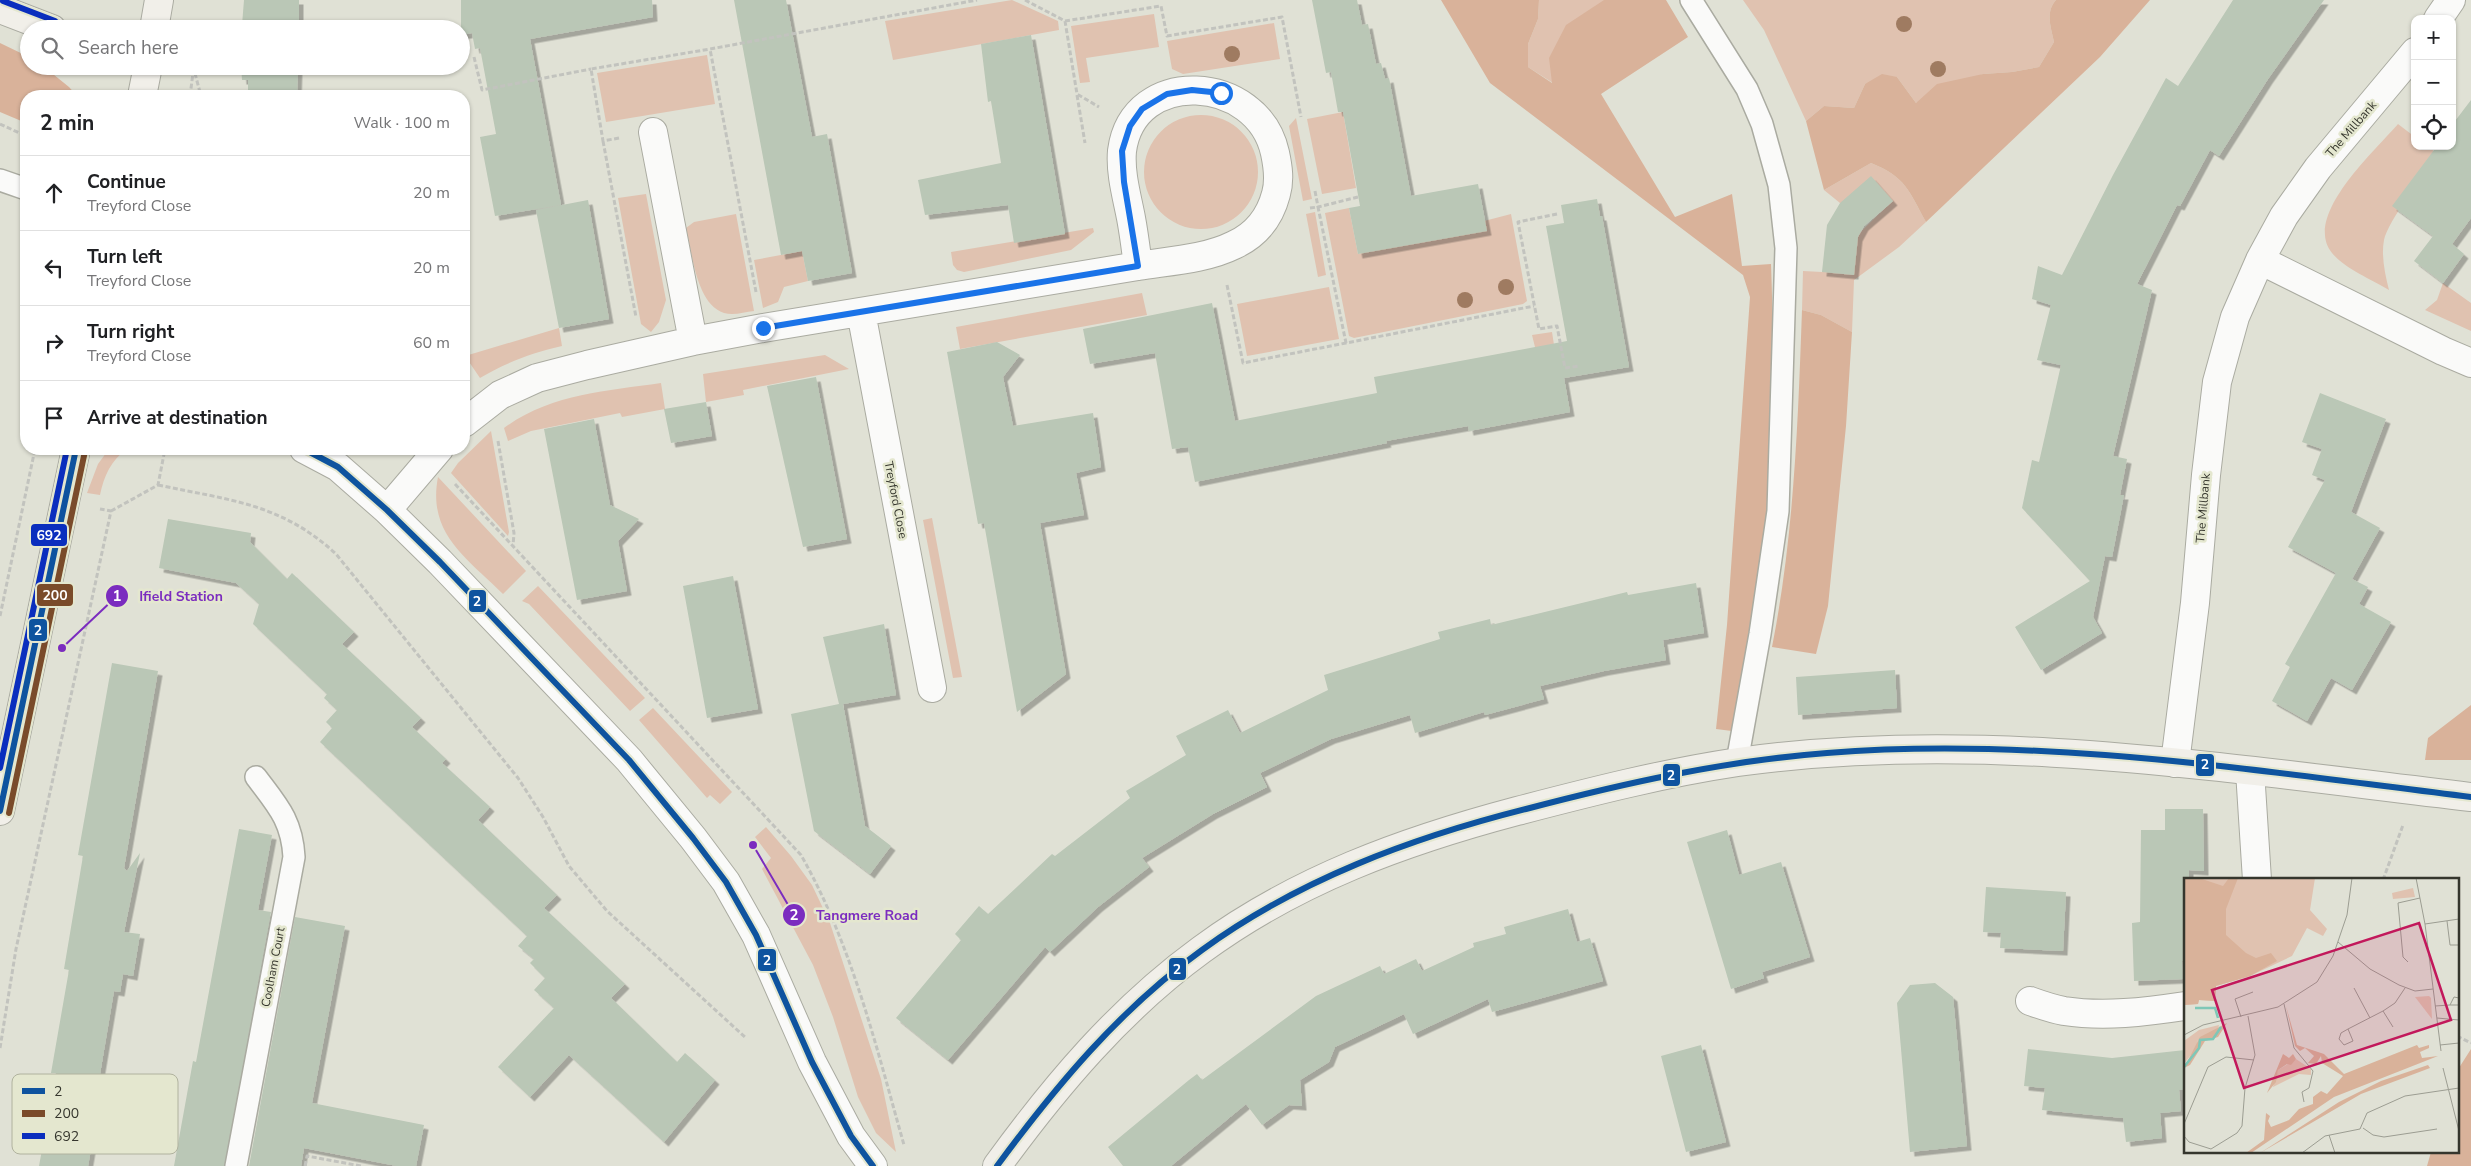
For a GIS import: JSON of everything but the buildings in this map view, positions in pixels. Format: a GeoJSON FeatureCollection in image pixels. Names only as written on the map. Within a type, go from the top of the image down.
{"type":"FeatureCollection","features":[{"type":"Feature","properties":{"kind":"street"},"geometry":{"type":"LineString","coordinates":[[156,20],[159,0]]}},
{"type":"Feature","properties":{"kind":"street"},"geometry":{"type":"LineString","coordinates":[[2441,15],[2451,0]]}},
{"type":"Feature","properties":{"kind":"street"},"geometry":{"type":"LineString","coordinates":[[0,8],[30,20]]}},
{"type":"Feature","properties":{"kind":"street","name":"The Millbank"},"geometry":{"type":"LineString","coordinates":[[2175,763],[2195,603],[2206,474],[2217,382],[2235,317],[2260,260],[2284,216],[2318,168],[2411,57]]}},
{"type":"Feature","properties":{"kind":"street"},"geometry":{"type":"LineString","coordinates":[[470,418],[500,395],[537,378],[693,341],[1138,266],[1219,250],[1234,245],[1249,236],[1262,224],[1272,206],[1278,188],[1278,168],[1274,145],[1263,122],[1244,106],[1221,93],[1192,90],[1167,94],[1142,109],[1130,126],[1122,151],[1124,182],[1138,266]]}},
{"type":"Feature","properties":{"kind":"street"},"geometry":{"type":"LineString","coordinates":[[653,132],[693,341]]}},
{"type":"Feature","properties":{"kind":"street"},"geometry":{"type":"LineString","coordinates":[[2260,260],[2471,363]]}},
{"type":"Feature","properties":{"kind":"street","name":"Treyford Close"},"geometry":{"type":"LineString","coordinates":[[861,312],[932,688]]}},
{"type":"Feature","properties":{"kind":"street"},"geometry":{"type":"LineString","coordinates":[[0,811],[75,455]]}},
{"type":"Feature","properties":{"kind":"street"},"geometry":{"type":"LineString","coordinates":[[315,455],[338,468],[387,510],[440,562],[629,760],[704,853],[726,882],[756,935],[812,1062],[851,1136],[873,1166]]}},
{"type":"Feature","properties":{"kind":"street"},"geometry":{"type":"LineString","coordinates":[[387,510],[433,455]]}},
{"type":"Feature","properties":{"kind":"street"},"geometry":{"type":"LineString","coordinates":[[996,1166],[1043,1103],[1094,1044],[1147,994],[1201,950],[1265,907],[1299,888],[1350,865],[1452,828],[1576,796],[1737,762],[1821,754],[1987,750],[2175,763],[2471,797]]}},
{"type":"Feature","properties":{"kind":"street"},"geometry":{"type":"LineString","coordinates":[[2250,771],[2257,878]]}},
{"type":"Feature","properties":{"kind":"street"},"geometry":{"type":"LineString","coordinates":[[2030,1001],[2063,1011],[2092,1013],[2127,1014],[2184,1006]]}},
{"type":"Feature","properties":{"kind":"lane"},"geometry":{"type":"LineString","coordinates":[[1691,0],[1747,89],[1762,124],[1779,185],[1786,248],[1778,511],[1760,634],[1737,762]]}},
{"type":"Feature","properties":{"kind":"lane"},"geometry":{"type":"LineString","coordinates":[[0,180],[20,187]]}},
{"type":"Feature","properties":{"kind":"lane","name":"Coolham Court"},"geometry":{"type":"LineString","coordinates":[[236,1166],[294,857],[293,837],[287,820],[256,776]]}},
{"type":"Feature","properties":{"kind":"path"},"geometry":{"type":"LineString","coordinates":[[474,57],[482,90],[977,0]]}},
{"type":"Feature","properties":{"kind":"path"},"geometry":{"type":"LineString","coordinates":[[1025,0],[1065,21],[1077,94],[1130,126]]}},
{"type":"Feature","properties":{"kind":"path"},"geometry":{"type":"LineString","coordinates":[[710,49],[763,328]]}},
{"type":"Feature","properties":{"kind":"path"},"geometry":{"type":"LineString","coordinates":[[591,69],[643,353]]}},
{"type":"Feature","properties":{"kind":"path"},"geometry":{"type":"LineString","coordinates":[[191,90],[193,75]]}},
{"type":"Feature","properties":{"kind":"path"},"geometry":{"type":"LineString","coordinates":[[196,75],[200,90]]}},
{"type":"Feature","properties":{"kind":"path"},"geometry":{"type":"LineString","coordinates":[[0,124],[20,133]]}},
{"type":"Feature","properties":{"kind":"path"},"geometry":{"type":"LineString","coordinates":[[603,141],[653,132]]}},
{"type":"Feature","properties":{"kind":"path"},"geometry":{"type":"LineString","coordinates":[[1272,206],[1301,210],[1318,207],[1346,343]]}},
{"type":"Feature","properties":{"kind":"path"},"geometry":{"type":"LineString","coordinates":[[1558,214],[1518,222],[1539,329],[1557,326],[1564,368],[1580,366]]}},
{"type":"Feature","properties":{"kind":"path"},"geometry":{"type":"LineString","coordinates":[[1219,250],[1243,363],[1534,306]]}},
{"type":"Feature","properties":{"kind":"path"},"geometry":{"type":"LineString","coordinates":[[485,406],[498,440],[514,533],[513,547]]}},
{"type":"Feature","properties":{"kind":"path"},"geometry":{"type":"LineString","coordinates":[[0,616],[34,455]]}},
{"type":"Feature","properties":{"kind":"path"},"geometry":{"type":"LineString","coordinates":[[158,485],[164,455]]}},
{"type":"Feature","properties":{"kind":"path"},"geometry":{"type":"LineString","coordinates":[[435,455],[513,547],[801,855],[833,916],[863,998],[906,1150]]}},
{"type":"Feature","properties":{"kind":"path"},"geometry":{"type":"LineString","coordinates":[[27,491],[111,511],[158,485],[264,508],[293,521],[319,538],[336,554],[518,778],[544,817],[569,866],[606,912],[746,1038]]}},
{"type":"Feature","properties":{"kind":"path"},"geometry":{"type":"LineString","coordinates":[[0,1048],[16,949],[111,511]]}},
{"type":"Feature","properties":{"kind":"path"},"geometry":{"type":"LineString","coordinates":[[2458,1036],[2471,1043]]}},
{"type":"Feature","properties":{"kind":"path"},"geometry":{"type":"LineString","coordinates":[[306,1166],[308,1156],[361,1166]]}},
{"type":"Feature","properties":{"kind":"shaded area"},"geometry":{"type":"Polygon","coordinates":[[[1012,0],[1058,21],[1059,30],[893,60],[885,21],[1012,0]]]}},
{"type":"Feature","properties":{"kind":"shaded area"},"geometry":{"type":"Polygon","coordinates":[[[1441,0],[1539,0],[1538,19],[1528,44],[1528,67],[1552,83],[1549,58],[1566,25],[1604,0],[1666,0],[1688,37],[1601,94],[1675,217],[1732,194],[1742,266],[1771,264],[1773,385],[1767,506],[1756,590],[1732,731],[1716,729],[1727,625],[1750,297],[1743,275],[1490,83],[1441,0]]]}},
{"type":"Feature","properties":{"kind":"shaded area"},"geometry":{"type":"Polygon","coordinates":[[[1539,0],[1608,0],[1604,1],[1553,83],[1528,67],[1528,44],[1538,19],[1539,0]]]}},
{"type":"Feature","properties":{"kind":"shaded area"},"geometry":{"type":"Polygon","coordinates":[[[1743,0],[2056,0],[2050,15],[2050,26],[2054,42],[2039,67],[2012,72],[1983,74],[1916,103],[1897,77],[1865,84],[1854,108],[1824,106],[1806,121],[1764,30],[1743,0]]]}},
{"type":"Feature","properties":{"kind":"shaded area"},"geometry":{"type":"Polygon","coordinates":[[[2056,0],[2150,0],[2100,57],[1926,222],[1905,186],[1892,174],[1871,163],[1824,190],[1806,121],[1824,106],[1854,108],[1865,84],[1882,74],[1897,77],[1916,103],[1937,84],[1983,74],[2012,72],[2039,67],[2054,42],[2050,26],[2050,15],[2056,0]]]}},
{"type":"Feature","properties":{"kind":"shaded area"},"geometry":{"type":"Polygon","coordinates":[[[1154,14],[1159,47],[1086,58],[1090,82],[1080,83],[1071,26],[1154,14]]]}},
{"type":"Feature","properties":{"kind":"shaded area"},"geometry":{"type":"Polygon","coordinates":[[[1274,23],[1280,59],[1183,74],[1172,69],[1167,41],[1274,23]]]}},
{"type":"Feature","properties":{"kind":"shaded area"},"geometry":{"type":"Polygon","coordinates":[[[0,43],[20,53],[20,75],[54,75],[72,90],[20,90],[20,120],[0,112],[0,43]]]}},
{"type":"Feature","properties":{"kind":"shaded area"},"geometry":{"type":"Polygon","coordinates":[[[707,55],[715,104],[606,122],[597,73],[707,55]]]}},
{"type":"Feature","properties":{"kind":"shaded area"},"geometry":{"type":"Polygon","coordinates":[[[1343,112],[1356,188],[1322,194],[1307,119],[1343,112]]]}},
{"type":"Feature","properties":{"kind":"shaded area"},"geometry":{"type":"Polygon","coordinates":[[[1201,115],[1223,119],[1242,131],[1254,150],[1258,172],[1254,194],[1242,213],[1223,225],[1201,229],[1179,225],[1160,213],[1148,194],[1144,172],[1148,150],[1160,131],[1179,119],[1201,115]]]}},
{"type":"Feature","properties":{"kind":"shaded area"},"geometry":{"type":"Polygon","coordinates":[[[1296,118],[1312,199],[1303,201],[1289,126],[1296,118]]]}},
{"type":"Feature","properties":{"kind":"shaded area"},"geometry":{"type":"Polygon","coordinates":[[[2398,124],[2411,134],[2411,150],[2432,150],[2437,154],[2399,210],[2384,240],[2383,259],[2389,290],[2337,259],[2325,238],[2326,221],[2334,203],[2359,167],[2398,124]]]}},
{"type":"Feature","properties":{"kind":"shaded area"},"geometry":{"type":"Polygon","coordinates":[[[1871,163],[1892,174],[1905,186],[1926,222],[1899,247],[1854,280],[1852,332],[1821,315],[1802,310],[1803,271],[1822,272],[1893,201],[1840,203],[1824,190],[1871,163]]]}},
{"type":"Feature","properties":{"kind":"shaded area"},"geometry":{"type":"Polygon","coordinates":[[[646,194],[666,300],[659,322],[651,332],[641,324],[618,198],[646,194]]]}},
{"type":"Feature","properties":{"kind":"shaded area"},"geometry":{"type":"Polygon","coordinates":[[[1349,208],[1358,254],[1511,214],[1527,301],[1523,304],[1354,338],[1349,336],[1325,213],[1349,208]]]}},
{"type":"Feature","properties":{"kind":"shaded area"},"geometry":{"type":"Polygon","coordinates":[[[1315,212],[1326,275],[1318,277],[1306,214],[1315,212]]]}},
{"type":"Feature","properties":{"kind":"shaded area"},"geometry":{"type":"Polygon","coordinates":[[[736,214],[754,311],[732,314],[724,313],[715,308],[701,288],[693,263],[686,228],[694,222],[736,214]]]}},
{"type":"Feature","properties":{"kind":"shaded area"},"geometry":{"type":"Polygon","coordinates":[[[1093,228],[1094,232],[1071,250],[964,272],[957,270],[953,265],[951,252],[1093,228]]]}},
{"type":"Feature","properties":{"kind":"shaded area"},"geometry":{"type":"Polygon","coordinates":[[[802,251],[808,281],[784,287],[778,302],[763,308],[754,260],[802,251]]]}},
{"type":"Feature","properties":{"kind":"shaded area"},"geometry":{"type":"Polygon","coordinates":[[[2443,283],[2471,303],[2471,331],[2425,310],[2437,300],[2443,283]]]}},
{"type":"Feature","properties":{"kind":"shaded area"},"geometry":{"type":"Polygon","coordinates":[[[1329,287],[1339,339],[1247,356],[1237,304],[1329,287]]]}},
{"type":"Feature","properties":{"kind":"shaded area"},"geometry":{"type":"Polygon","coordinates":[[[1142,293],[1147,315],[960,349],[956,327],[1142,293]]]}},
{"type":"Feature","properties":{"kind":"shaded area"},"geometry":{"type":"Polygon","coordinates":[[[1802,310],[1821,315],[1852,332],[1846,426],[1828,606],[1816,654],[1772,647],[1785,563],[1794,479],[1802,310]]]}},
{"type":"Feature","properties":{"kind":"shaded area"},"geometry":{"type":"Polygon","coordinates":[[[559,328],[562,346],[520,359],[480,378],[470,363],[470,355],[559,328]]]}},
{"type":"Feature","properties":{"kind":"shaded area"},"geometry":{"type":"Polygon","coordinates":[[[1552,332],[1559,377],[1535,347],[1532,335],[1552,332]]]}},
{"type":"Feature","properties":{"kind":"shaded area"},"geometry":{"type":"Polygon","coordinates":[[[825,355],[849,369],[743,390],[744,395],[706,402],[703,374],[825,355]]]}},
{"type":"Feature","properties":{"kind":"shaded area"},"geometry":{"type":"Polygon","coordinates":[[[661,383],[665,409],[622,417],[620,413],[531,431],[508,441],[504,428],[540,408],[579,396],[661,383]]]}},
{"type":"Feature","properties":{"kind":"shaded area"},"geometry":{"type":"Polygon","coordinates":[[[491,431],[509,532],[508,536],[451,473],[466,455],[470,455],[470,451],[491,431]]]}},
{"type":"Feature","properties":{"kind":"shaded area"},"geometry":{"type":"Polygon","coordinates":[[[105,455],[119,455],[109,469],[100,495],[87,493],[98,464],[105,455]]]}},
{"type":"Feature","properties":{"kind":"shaded area"},"geometry":{"type":"Polygon","coordinates":[[[438,477],[526,571],[503,594],[464,556],[444,530],[438,514],[436,497],[438,477]]]}},
{"type":"Feature","properties":{"kind":"shaded area"},"geometry":{"type":"Polygon","coordinates":[[[932,518],[962,677],[953,678],[923,520],[932,518]]]}},
{"type":"Feature","properties":{"kind":"shaded area"},"geometry":{"type":"Polygon","coordinates":[[[538,586],[645,698],[630,711],[529,604],[522,601],[538,586]]]}},
{"type":"Feature","properties":{"kind":"shaded area"},"geometry":{"type":"Polygon","coordinates":[[[2471,705],[2471,760],[2425,760],[2428,738],[2471,705]]]}},
{"type":"Feature","properties":{"kind":"shaded area"},"geometry":{"type":"Polygon","coordinates":[[[653,708],[732,792],[720,804],[710,795],[707,798],[639,720],[653,708]]]}},
{"type":"Feature","properties":{"kind":"shaded area"},"geometry":{"type":"Polygon","coordinates":[[[766,827],[791,856],[812,885],[830,923],[881,1079],[896,1152],[876,1133],[858,1097],[833,1017],[813,965],[762,869],[771,858],[755,837],[766,827]]]}},
{"type":"Feature","properties":{"kind":"shaded area"},"geometry":{"type":"Polygon","coordinates":[[[2471,1049],[2471,1166],[2427,1166],[2430,1154],[2458,1154],[2458,1069],[2471,1049]]]}},
{"type":"Feature","properties":{"kind":"transit line","name":"692"},"geometry":{"type":"LineString","coordinates":[[3,1],[52,20]]}},
{"type":"Feature","properties":{"kind":"transit line","name":"692"},"geometry":{"type":"LineString","coordinates":[[0,768],[66,455]]}},
{"type":"Feature","properties":{"kind":"transit line","name":"2"},"geometry":{"type":"LineString","coordinates":[[0,811],[75,455]]}},
{"type":"Feature","properties":{"kind":"transit line","name":"200"},"geometry":{"type":"LineString","coordinates":[[9,813],[84,455]]}},
{"type":"Feature","properties":{"kind":"transit line","name":"2"},"geometry":{"type":"LineString","coordinates":[[315,455],[338,467],[387,510],[440,562],[629,760],[693,838],[726,882],[756,935],[812,1062],[851,1136],[873,1166]]}},
{"type":"Feature","properties":{"kind":"transit line","name":"2"},"geometry":{"type":"LineString","coordinates":[[997,1166],[1066,1078],[1117,1023],[1172,973],[1239,925],[1316,882],[1398,848],[1440,833],[1563,799],[1675,774],[1750,761],[1827,753],[1908,749],[1989,749],[2150,759],[2231,767],[2471,797]]}},
{"type":"Feature","properties":{"kind":"place","name":"Ifield Station"},"geometry":{"type":"Point","coordinates":[62,648]}},
{"type":"Feature","properties":{"kind":"place","name":"Tangmere Road"},"geometry":{"type":"Point","coordinates":[753,845]}},
{"type":"Feature","properties":{"kind":"route"},"geometry":{"type":"LineString","coordinates":[[763,328],[1138,266],[1124,182],[1122,151],[1130,126],[1142,109],[1167,94],[1192,90],[1221,93]]}}]}
